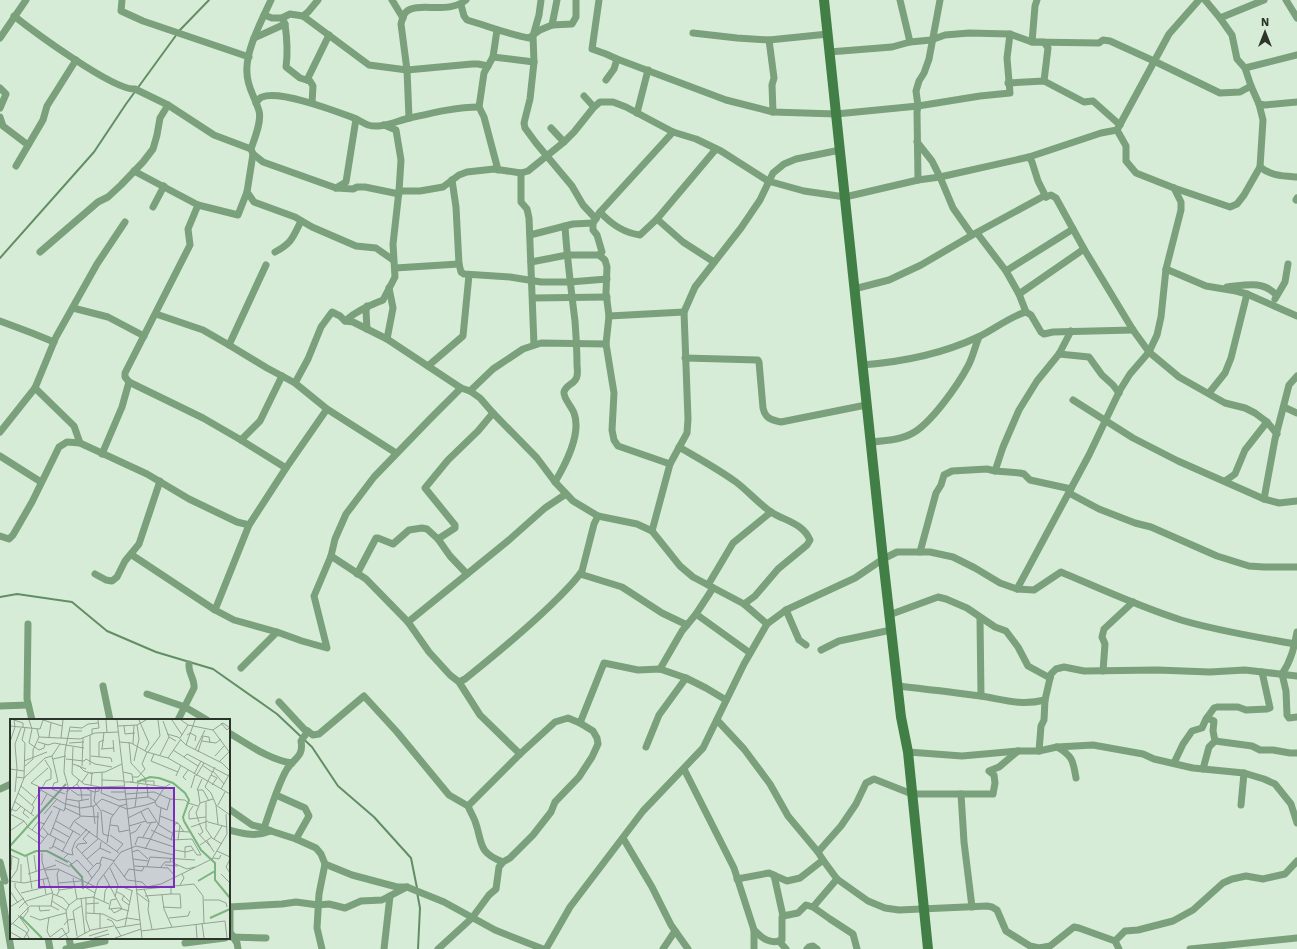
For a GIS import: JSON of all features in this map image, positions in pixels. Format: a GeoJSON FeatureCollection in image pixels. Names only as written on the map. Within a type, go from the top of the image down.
{"type":"FeatureCollection","features":[{"type":"Feature","properties":{"kind":"main road"},"geometry":{"type":"LineString","coordinates":[[824,0],[889,615],[901,717],[908,752],[928,949]]}},
{"type":"Feature","properties":{"kind":"street"},"geometry":{"type":"LineString","coordinates":[[0,38],[25,0]]}},
{"type":"Feature","properties":{"kind":"street"},"geometry":{"type":"LineString","coordinates":[[122,0],[121,11],[249,57]]}},
{"type":"Feature","properties":{"kind":"street"},"geometry":{"type":"LineString","coordinates":[[134,171],[198,205],[238,215],[247,192],[252,152],[260,112],[249,89],[246,72],[254,38],[270,0]]}},
{"type":"Feature","properties":{"kind":"street"},"geometry":{"type":"LineString","coordinates":[[303,16],[318,0]]}},
{"type":"Feature","properties":{"kind":"street"},"geometry":{"type":"LineString","coordinates":[[392,0],[403,18]]}},
{"type":"Feature","properties":{"kind":"street"},"geometry":{"type":"LineString","coordinates":[[541,0],[539,15],[533,36],[534,62],[530,99],[524,123],[525,128],[572,186],[594,221]]}},
{"type":"Feature","properties":{"kind":"street"},"geometry":{"type":"LineString","coordinates":[[552,25],[557,0]]}},
{"type":"Feature","properties":{"kind":"street"},"geometry":{"type":"LineString","coordinates":[[409,118],[407,70],[401,24],[407,11],[416,8],[450,8],[464,2],[464,16],[467,20],[497,30],[529,38],[540,30],[552,25],[572,24],[576,18],[576,0]]}},
{"type":"Feature","properties":{"kind":"street"},"geometry":{"type":"LineString","coordinates":[[599,0],[592,50],[726,100],[773,112],[836,114],[918,106],[980,96],[1010,93],[1007,58],[1010,34]]}},
{"type":"Feature","properties":{"kind":"street"},"geometry":{"type":"LineString","coordinates":[[900,0],[910,42]]}},
{"type":"Feature","properties":{"kind":"street"},"geometry":{"type":"LineString","coordinates":[[918,180],[918,106],[916,91],[929,59],[931,40],[940,0]]}},
{"type":"Feature","properties":{"kind":"street"},"geometry":{"type":"LineString","coordinates":[[1032,42],[1035,6],[1037,0]]}},
{"type":"Feature","properties":{"kind":"street"},"geometry":{"type":"LineString","coordinates":[[14,16],[37,34],[76,60],[123,86],[130,89],[135,89],[168,105],[214,135],[252,152],[263,162],[336,188],[353,189],[357,187],[365,187],[399,192],[420,191],[443,187],[459,175],[467,172],[498,170],[521,174],[528,171],[564,142],[600,102],[613,102],[626,107],[673,132],[696,139],[716,149],[742,164],[768,182],[804,191],[845,197],[1029,157],[1119,127],[1169,34],[1199,0]]}},
{"type":"Feature","properties":{"kind":"street"},"geometry":{"type":"LineString","coordinates":[[1008,82],[1044,82],[1084,102],[1093,101],[1119,127],[1126,146],[1126,161],[1136,173],[1230,207],[1234,206],[1244,195],[1260,167],[1263,120],[1259,104],[1245,68],[1237,59],[1232,35],[1205,0]]}},
{"type":"Feature","properties":{"kind":"street"},"geometry":{"type":"LineString","coordinates":[[1220,18],[1264,0]]}},
{"type":"Feature","properties":{"kind":"street"},"geometry":{"type":"LineString","coordinates":[[1286,0],[1297,18]]}},
{"type":"Feature","properties":{"kind":"street"},"geometry":{"type":"LineString","coordinates":[[254,38],[283,21],[290,14],[303,16],[369,65],[407,70],[472,64],[488,66]]}},
{"type":"Feature","properties":{"kind":"street"},"geometry":{"type":"LineString","coordinates":[[264,15],[283,21]]}},
{"type":"Feature","properties":{"kind":"street"},"geometry":{"type":"LineString","coordinates":[[283,21],[287,53],[286,67],[300,78],[310,81],[313,86],[312,103]]}},
{"type":"Feature","properties":{"kind":"street"},"geometry":{"type":"LineString","coordinates":[[497,30],[493,57],[484,73],[479,107],[484,117],[498,170]]}},
{"type":"Feature","properties":{"kind":"street"},"geometry":{"type":"LineString","coordinates":[[693,33],[768,40],[828,34]]}},
{"type":"Feature","properties":{"kind":"street"},"geometry":{"type":"LineString","coordinates":[[829,52],[892,48],[910,42],[931,40],[945,35],[969,33],[1010,34],[1032,42],[1099,43],[1103,40],[1110,41],[1220,93],[1240,92],[1251,86]]}},
{"type":"Feature","properties":{"kind":"street"},"geometry":{"type":"LineString","coordinates":[[306,80],[328,35]]}},
{"type":"Feature","properties":{"kind":"street"},"geometry":{"type":"LineString","coordinates":[[768,40],[774,78],[772,85],[773,112]]}},
{"type":"Feature","properties":{"kind":"street"},"geometry":{"type":"LineString","coordinates":[[1032,42],[1044,42],[1048,48],[1044,82]]}},
{"type":"Feature","properties":{"kind":"street"},"geometry":{"type":"LineString","coordinates":[[1245,68],[1297,55]]}},
{"type":"Feature","properties":{"kind":"street"},"geometry":{"type":"LineString","coordinates":[[493,57],[534,62]]}},
{"type":"Feature","properties":{"kind":"street"},"geometry":{"type":"LineString","coordinates":[[606,80],[614,69],[617,59]]}},
{"type":"Feature","properties":{"kind":"street"},"geometry":{"type":"LineString","coordinates":[[16,166],[43,120],[47,106],[76,60]]}},
{"type":"Feature","properties":{"kind":"street"},"geometry":{"type":"LineString","coordinates":[[637,114],[648,70]]}},
{"type":"Feature","properties":{"kind":"street"},"geometry":{"type":"LineString","coordinates":[[0,88],[6,94],[0,108]]}},
{"type":"Feature","properties":{"kind":"street"},"geometry":{"type":"LineString","coordinates":[[256,103],[259,98],[264,96],[282,96],[312,103],[369,125],[376,126],[468,107],[479,107]]}},
{"type":"Feature","properties":{"kind":"street"},"geometry":{"type":"LineString","coordinates":[[584,96],[594,107]]}},
{"type":"Feature","properties":{"kind":"street"},"geometry":{"type":"LineString","coordinates":[[1259,104],[1265,105],[1297,102]]}},
{"type":"Feature","properties":{"kind":"street"},"geometry":{"type":"LineString","coordinates":[[40,252],[98,202],[108,197],[134,171],[153,149],[162,114],[168,105]]}},
{"type":"Feature","properties":{"kind":"street"},"geometry":{"type":"LineString","coordinates":[[0,117],[3,126],[28,145]]}},
{"type":"Feature","properties":{"kind":"street"},"geometry":{"type":"LineString","coordinates":[[336,188],[346,182],[356,119]]}},
{"type":"Feature","properties":{"kind":"street"},"geometry":{"type":"LineString","coordinates":[[345,321],[350,316],[367,306],[383,300],[395,276],[392,244],[399,192],[401,160],[396,130],[384,125]]}},
{"type":"Feature","properties":{"kind":"street"},"geometry":{"type":"LineString","coordinates":[[551,128],[564,142]]}},
{"type":"Feature","properties":{"kind":"street"},"geometry":{"type":"LineString","coordinates":[[599,255],[602,252],[597,235],[593,230],[594,221],[600,212],[673,132]]}},
{"type":"Feature","properties":{"kind":"street"},"geometry":{"type":"LineString","coordinates":[[917,142],[932,161],[953,208],[1006,271],[1026,312],[1031,315],[1041,332],[1044,334],[1053,332],[1133,330]]}},
{"type":"Feature","properties":{"kind":"street"},"geometry":{"type":"LineString","coordinates":[[600,212],[607,220],[628,233],[640,235],[657,219],[716,149]]}},
{"type":"Feature","properties":{"kind":"street"},"geometry":{"type":"LineString","coordinates":[[652,531],[670,464],[686,433],[688,419],[684,312],[695,287],[741,228],[760,200],[772,173],[784,164],[796,159],[840,150]]}},
{"type":"Feature","properties":{"kind":"street"},"geometry":{"type":"LineString","coordinates":[[1029,157],[1038,182],[1046,197]]}},
{"type":"Feature","properties":{"kind":"street"},"geometry":{"type":"LineString","coordinates":[[1260,167],[1266,172],[1273,174],[1297,177]]}},
{"type":"Feature","properties":{"kind":"street"},"geometry":{"type":"LineString","coordinates":[[521,174],[521,202],[527,209],[530,218],[534,345]]}},
{"type":"Feature","properties":{"kind":"street"},"geometry":{"type":"LineString","coordinates":[[452,180],[456,207],[459,264],[461,272],[469,275],[510,277],[533,281],[570,282],[607,278]]}},
{"type":"Feature","properties":{"kind":"street"},"geometry":{"type":"LineString","coordinates":[[153,207],[164,186]]}},
{"type":"Feature","properties":{"kind":"street"},"geometry":{"type":"LineString","coordinates":[[1017,589],[1070,491],[1119,393],[1130,374],[1149,352],[1157,335],[1161,317],[1166,269],[1181,210],[1180,202],[1174,188]]}},
{"type":"Feature","properties":{"kind":"street"},"geometry":{"type":"LineString","coordinates":[[247,192],[254,202],[295,217],[312,227],[356,246],[376,248],[394,264],[459,264]]}},
{"type":"Feature","properties":{"kind":"street"},"geometry":{"type":"LineString","coordinates":[[854,289],[889,280],[921,265],[1044,196],[1046,197],[1051,195],[1056,198],[1084,249],[1133,330],[1149,352],[1179,377],[1225,402],[1245,408],[1255,413],[1267,422],[1277,434]]}},
{"type":"Feature","properties":{"kind":"street"},"geometry":{"type":"LineString","coordinates":[[241,206],[254,202]]}},
{"type":"Feature","properties":{"kind":"street"},"geometry":{"type":"LineString","coordinates":[[198,205],[188,229],[190,245],[125,373],[125,377],[129,382],[203,418],[286,468]]}},
{"type":"Feature","properties":{"kind":"street"},"geometry":{"type":"LineString","coordinates":[[657,219],[683,242],[714,262]]}},
{"type":"Feature","properties":{"kind":"street"},"geometry":{"type":"LineString","coordinates":[[276,252],[287,246],[301,221]]}},
{"type":"Feature","properties":{"kind":"street"},"geometry":{"type":"LineString","coordinates":[[530,235],[573,224],[594,221]]}},
{"type":"Feature","properties":{"kind":"street"},"geometry":{"type":"LineString","coordinates":[[0,432],[35,388],[54,342],[97,264],[125,222]]}},
{"type":"Feature","properties":{"kind":"street"},"geometry":{"type":"LineString","coordinates":[[555,482],[564,467],[576,435],[575,414],[564,392],[567,386],[573,383],[577,377],[577,343],[565,226]]}},
{"type":"Feature","properties":{"kind":"street"},"geometry":{"type":"LineString","coordinates":[[1006,271],[1073,229]]}},
{"type":"Feature","properties":{"kind":"street"},"geometry":{"type":"LineString","coordinates":[[1018,294],[1084,249]]}},
{"type":"Feature","properties":{"kind":"street"},"geometry":{"type":"LineString","coordinates":[[531,262],[567,255],[599,255],[605,260],[607,267],[607,297],[609,316],[606,344],[614,393],[612,430],[614,440],[618,446],[670,464]]}},
{"type":"Feature","properties":{"kind":"street"},"geometry":{"type":"LineString","coordinates":[[1272,304],[1285,282],[1288,264]]}},
{"type":"Feature","properties":{"kind":"street"},"geometry":{"type":"LineString","coordinates":[[229,345],[266,265]]}},
{"type":"Feature","properties":{"kind":"street"},"geometry":{"type":"LineString","coordinates":[[1166,269],[1206,286],[1247,294],[1297,316]]}},
{"type":"Feature","properties":{"kind":"street"},"geometry":{"type":"LineString","coordinates":[[428,366],[463,336],[469,275]]}},
{"type":"Feature","properties":{"kind":"street"},"geometry":{"type":"LineString","coordinates":[[1219,288],[1262,285],[1271,289],[1276,295]]}},
{"type":"Feature","properties":{"kind":"street"},"geometry":{"type":"LineString","coordinates":[[387,339],[393,308],[389,288]]}},
{"type":"Feature","properties":{"kind":"street"},"geometry":{"type":"LineString","coordinates":[[1209,393],[1225,372],[1231,358],[1247,294]]}},
{"type":"Feature","properties":{"kind":"street"},"geometry":{"type":"LineString","coordinates":[[533,298],[607,297]]}},
{"type":"Feature","properties":{"kind":"street"},"geometry":{"type":"LineString","coordinates":[[367,306],[367,329]]}},
{"type":"Feature","properties":{"kind":"street"},"geometry":{"type":"LineString","coordinates":[[73,308],[108,317],[144,336]]}},
{"type":"Feature","properties":{"kind":"street"},"geometry":{"type":"LineString","coordinates":[[295,383],[308,359],[321,327],[331,313],[334,312],[345,321],[353,322],[387,339],[480,398],[537,458],[555,482],[573,501],[598,516],[637,524],[652,531],[680,566],[693,577],[744,604],[768,624]]}},
{"type":"Feature","properties":{"kind":"street"},"geometry":{"type":"LineString","coordinates":[[609,316],[684,312]]}},
{"type":"Feature","properties":{"kind":"street"},"geometry":{"type":"LineString","coordinates":[[862,364],[883,363],[921,357],[963,344],[1026,312]]}},
{"type":"Feature","properties":{"kind":"street"},"geometry":{"type":"LineString","coordinates":[[156,314],[203,330],[295,383],[327,409],[396,453]]}},
{"type":"Feature","properties":{"kind":"street"},"geometry":{"type":"LineString","coordinates":[[0,321],[54,342]]}},
{"type":"Feature","properties":{"kind":"street"},"geometry":{"type":"LineString","coordinates":[[995,472],[1003,447],[1020,410],[1038,381],[1059,354],[1071,332]]}},
{"type":"Feature","properties":{"kind":"street"},"geometry":{"type":"LineString","coordinates":[[871,442],[891,440],[911,434],[932,417],[968,366],[979,337]]}},
{"type":"Feature","properties":{"kind":"street"},"geometry":{"type":"LineString","coordinates":[[470,391],[493,370],[523,349],[534,345],[541,343],[606,344]]}},
{"type":"Feature","properties":{"kind":"street"},"geometry":{"type":"LineString","coordinates":[[963,344],[974,350]]}},
{"type":"Feature","properties":{"kind":"street"},"geometry":{"type":"LineString","coordinates":[[1059,354],[1089,357],[1102,375],[1119,393]]}},
{"type":"Feature","properties":{"kind":"street"},"geometry":{"type":"LineString","coordinates":[[685,358],[758,360],[764,414],[771,420],[781,422],[866,405]]}},
{"type":"Feature","properties":{"kind":"street"},"geometry":{"type":"LineString","coordinates":[[241,440],[260,421],[282,376]]}},
{"type":"Feature","properties":{"kind":"street"},"geometry":{"type":"LineString","coordinates":[[1264,499],[1271,460],[1289,385],[1297,377]]}},
{"type":"Feature","properties":{"kind":"street"},"geometry":{"type":"LineString","coordinates":[[102,454],[122,406],[129,382]]}},
{"type":"Feature","properties":{"kind":"street"},"geometry":{"type":"LineString","coordinates":[[35,388],[74,426],[80,443]]}},
{"type":"Feature","properties":{"kind":"street"},"geometry":{"type":"LineString","coordinates":[[132,555],[215,610],[234,620],[326,648],[314,596],[331,556],[335,539],[346,514],[374,477],[396,453],[462,388]]}},
{"type":"Feature","properties":{"kind":"street"},"geometry":{"type":"LineString","coordinates":[[1073,400],[1105,422],[1178,461],[1264,499],[1279,503],[1297,503]]}},
{"type":"Feature","properties":{"kind":"street"},"geometry":{"type":"LineString","coordinates":[[1284,407],[1297,413]]}},
{"type":"Feature","properties":{"kind":"street"},"geometry":{"type":"LineString","coordinates":[[215,610],[249,525],[327,409]]}},
{"type":"Feature","properties":{"kind":"street"},"geometry":{"type":"LineString","coordinates":[[438,539],[455,528],[455,525],[425,488],[448,460],[478,431],[493,413]]}},
{"type":"Feature","properties":{"kind":"street"},"geometry":{"type":"LineString","coordinates":[[1225,481],[1235,474],[1245,450],[1267,422]]}},
{"type":"Feature","properties":{"kind":"street"},"geometry":{"type":"LineString","coordinates":[[0,536],[10,539],[13,535],[32,502],[59,447],[67,442],[80,443],[147,474],[217,512],[238,522],[249,525]]}},
{"type":"Feature","properties":{"kind":"street"},"geometry":{"type":"LineString","coordinates":[[679,447],[736,482],[771,512],[791,521],[803,529],[810,540],[807,545],[778,569],[755,596],[744,604]]}},
{"type":"Feature","properties":{"kind":"street"},"geometry":{"type":"LineString","coordinates":[[1,458],[41,482]]}},
{"type":"Feature","properties":{"kind":"street"},"geometry":{"type":"LineString","coordinates":[[920,552],[936,493],[941,485],[944,475],[952,470],[987,469],[995,472],[1024,474],[1030,480],[1070,491],[1099,509],[1135,524],[1152,527],[1216,556],[1249,566],[1297,567]]}},
{"type":"Feature","properties":{"kind":"street"},"geometry":{"type":"LineString","coordinates":[[95,574],[106,580],[112,581],[117,577],[126,561],[139,544],[160,481]]}},
{"type":"Feature","properties":{"kind":"street"},"geometry":{"type":"LineString","coordinates":[[408,622],[509,540],[545,508],[566,494]]}},
{"type":"Feature","properties":{"kind":"street"},"geometry":{"type":"LineString","coordinates":[[660,669],[687,625],[696,614],[733,543],[771,512]]}},
{"type":"Feature","properties":{"kind":"street"},"geometry":{"type":"LineString","coordinates":[[459,682],[465,679],[526,630],[580,574],[594,524],[598,516]]}},
{"type":"Feature","properties":{"kind":"street"},"geometry":{"type":"LineString","coordinates":[[357,574],[376,538],[393,544],[409,530],[422,528],[427,529],[438,539],[450,556],[467,574]]}},
{"type":"Feature","properties":{"kind":"street"},"geometry":{"type":"LineString","coordinates":[[325,864],[352,875],[397,887],[407,887],[444,902],[495,930],[544,949],[570,907],[643,811],[703,748],[750,652],[768,624],[786,610],[855,578],[897,552],[930,552],[952,558],[975,568],[1000,583],[1017,589],[1034,590],[1062,572],[1133,602],[1181,620],[1244,635],[1295,644]]}},
{"type":"Feature","properties":{"kind":"street"},"geometry":{"type":"LineString","coordinates":[[331,556],[366,579],[408,622],[429,652],[450,675],[459,682],[480,715],[520,754]]}},
{"type":"Feature","properties":{"kind":"street"},"geometry":{"type":"LineString","coordinates":[[580,574],[622,587],[662,613],[687,625]]}},
{"type":"Feature","properties":{"kind":"street"},"geometry":{"type":"LineString","coordinates":[[889,615],[938,597],[946,599],[967,608],[980,618],[1006,631],[1018,647],[1028,666],[1050,678]]}},
{"type":"Feature","properties":{"kind":"street"},"geometry":{"type":"LineString","coordinates":[[1103,671],[1105,644],[1102,637],[1104,629],[1133,602]]}},
{"type":"Feature","properties":{"kind":"street"},"geometry":{"type":"LineString","coordinates":[[786,610],[799,640],[806,645]]}},
{"type":"Feature","properties":{"kind":"street"},"geometry":{"type":"LineString","coordinates":[[696,614],[750,652]]}},
{"type":"Feature","properties":{"kind":"street"},"geometry":{"type":"LineString","coordinates":[[980,618],[981,696]]}},
{"type":"Feature","properties":{"kind":"street"},"geometry":{"type":"LineString","coordinates":[[28,624],[28,705],[32,719]]}},
{"type":"Feature","properties":{"kind":"street"},"geometry":{"type":"LineString","coordinates":[[821,650],[839,641],[891,630]]}},
{"type":"Feature","properties":{"kind":"street"},"geometry":{"type":"LineString","coordinates":[[241,668],[277,632]]}},
{"type":"Feature","properties":{"kind":"street"},"geometry":{"type":"LineString","coordinates":[[1297,632],[1289,664],[1282,674],[1286,691],[1287,715],[1289,718],[1297,717]]}},
{"type":"Feature","properties":{"kind":"street"},"geometry":{"type":"LineString","coordinates":[[580,723],[604,663],[638,670],[660,669],[686,678],[726,700]]}},
{"type":"Feature","properties":{"kind":"street"},"geometry":{"type":"LineString","coordinates":[[179,719],[194,688],[195,682],[188,668],[189,664]]}},
{"type":"Feature","properties":{"kind":"street"},"geometry":{"type":"LineString","coordinates":[[1039,751],[1041,726],[1044,720],[1045,700],[1051,674],[1056,669],[1064,667],[1084,671],[1157,670],[1210,672],[1245,670],[1297,676]]}},
{"type":"Feature","properties":{"kind":"street"},"geometry":{"type":"LineString","coordinates":[[1174,763],[1183,744],[1192,731],[1202,728],[1214,708],[1219,706],[1238,707],[1246,710],[1270,708],[1262,672]]}},
{"type":"Feature","properties":{"kind":"street"},"geometry":{"type":"LineString","coordinates":[[646,747],[659,715],[686,678]]}},
{"type":"Feature","properties":{"kind":"street"},"geometry":{"type":"LineString","coordinates":[[103,686],[110,719]]}},
{"type":"Feature","properties":{"kind":"street"},"geometry":{"type":"LineString","coordinates":[[898,686],[981,696],[1021,703],[1033,703],[1045,700]]}},
{"type":"Feature","properties":{"kind":"street"},"geometry":{"type":"LineString","coordinates":[[147,694],[185,707],[205,719]]}},
{"type":"Feature","properties":{"kind":"street"},"geometry":{"type":"LineString","coordinates":[[279,702],[313,735],[319,734],[364,696],[397,732],[449,795],[468,806],[475,821],[482,848],[492,857],[503,862]]}},
{"type":"Feature","properties":{"kind":"street"},"geometry":{"type":"LineString","coordinates":[[0,706],[28,705]]}},
{"type":"Feature","properties":{"kind":"street"},"geometry":{"type":"LineString","coordinates":[[438,949],[472,918],[496,888],[499,867],[533,835],[551,812],[555,802],[579,777],[592,758],[598,744],[597,738],[593,731],[568,718],[555,722],[520,754],[468,806]]}},
{"type":"Feature","properties":{"kind":"street"},"geometry":{"type":"LineString","coordinates":[[1207,718],[1214,721],[1213,731],[1215,741]]}},
{"type":"Feature","properties":{"kind":"street"},"geometry":{"type":"LineString","coordinates":[[717,720],[744,749],[770,784],[788,816],[838,879],[868,901],[885,908],[899,910],[992,907],[997,910],[1006,931],[1030,946],[1040,948],[1050,946],[1074,927],[1115,941],[1118,949]]}},
{"type":"Feature","properties":{"kind":"street"},"geometry":{"type":"LineString","coordinates":[[230,830],[248,835],[260,835],[267,829],[276,795],[286,771],[299,756],[302,747],[301,741],[308,731]]}},
{"type":"Feature","properties":{"kind":"street"},"geometry":{"type":"LineString","coordinates":[[230,734],[266,755],[283,762],[292,763]]}},
{"type":"Feature","properties":{"kind":"street"},"geometry":{"type":"LineString","coordinates":[[1215,741],[1252,746],[1260,750],[1297,753]]}},
{"type":"Feature","properties":{"kind":"street"},"geometry":{"type":"LineString","coordinates":[[1202,769],[1209,747],[1215,741]]}},
{"type":"Feature","properties":{"kind":"street"},"geometry":{"type":"LineString","coordinates":[[908,752],[962,756],[1018,751],[1039,751],[1057,747],[1093,745],[1143,754],[1154,759],[1202,769],[1244,773],[1264,779],[1275,784],[1291,804],[1297,824]]}},
{"type":"Feature","properties":{"kind":"street"},"geometry":{"type":"LineString","coordinates":[[1057,747],[1067,753],[1073,760],[1076,778]]}},
{"type":"Feature","properties":{"kind":"street"},"geometry":{"type":"LineString","coordinates":[[818,852],[841,826],[856,804],[866,782],[874,779],[912,794],[993,794],[995,783],[994,775],[989,771],[999,767],[1018,751]]}},
{"type":"Feature","properties":{"kind":"street"},"geometry":{"type":"LineString","coordinates":[[283,762],[286,771]]}},
{"type":"Feature","properties":{"kind":"street"},"geometry":{"type":"LineString","coordinates":[[684,769],[734,868],[754,930],[754,949]]}},
{"type":"Feature","properties":{"kind":"street"},"geometry":{"type":"LineString","coordinates":[[1242,805],[1244,773]]}},
{"type":"Feature","properties":{"kind":"street"},"geometry":{"type":"LineString","coordinates":[[0,789],[10,786]]}},
{"type":"Feature","properties":{"kind":"street"},"geometry":{"type":"LineString","coordinates":[[961,794],[964,842],[972,907]]}},
{"type":"Feature","properties":{"kind":"street"},"geometry":{"type":"LineString","coordinates":[[276,795],[305,808],[308,811],[309,816],[296,839]]}},
{"type":"Feature","properties":{"kind":"street"},"geometry":{"type":"LineString","coordinates":[[230,810],[252,825],[296,839],[316,848],[321,854],[325,864],[318,905],[317,928],[322,949]]}},
{"type":"Feature","properties":{"kind":"street"},"geometry":{"type":"LineString","coordinates":[[623,838],[652,887],[675,931],[688,949]]}},
{"type":"Feature","properties":{"kind":"street"},"geometry":{"type":"LineString","coordinates":[[737,878],[769,873],[787,881],[800,878],[823,860]]}},
{"type":"Feature","properties":{"kind":"street"},"geometry":{"type":"LineString","coordinates":[[1115,941],[1125,931],[1173,921],[1193,910],[1223,883],[1232,879],[1246,876],[1262,879],[1285,874],[1297,861]]}},
{"type":"Feature","properties":{"kind":"street"},"geometry":{"type":"LineString","coordinates":[[0,862],[4,882],[11,949]]}},
{"type":"Feature","properties":{"kind":"street"},"geometry":{"type":"LineString","coordinates":[[774,875],[783,916],[782,940],[779,942]]}},
{"type":"Feature","properties":{"kind":"street"},"geometry":{"type":"LineString","coordinates":[[813,907],[838,879]]}},
{"type":"Feature","properties":{"kind":"street"},"geometry":{"type":"LineString","coordinates":[[230,907],[296,902],[318,905],[329,904],[346,908],[361,901],[382,900],[407,887]]}},
{"type":"Feature","properties":{"kind":"street"},"geometry":{"type":"LineString","coordinates":[[384,949],[390,896]]}},
{"type":"Feature","properties":{"kind":"street"},"geometry":{"type":"LineString","coordinates":[[783,916],[798,914],[806,905],[813,907],[830,920],[853,934],[856,949]]}},
{"type":"Feature","properties":{"kind":"street"},"geometry":{"type":"LineString","coordinates":[[754,930],[763,938],[772,942],[779,942],[786,949]]}},
{"type":"Feature","properties":{"kind":"street"},"geometry":{"type":"LineString","coordinates":[[663,949],[675,931]]}},
{"type":"Feature","properties":{"kind":"street"},"geometry":{"type":"LineString","coordinates":[[230,938],[266,938]]}},
{"type":"Feature","properties":{"kind":"street"},"geometry":{"type":"LineString","coordinates":[[1190,949],[1266,946],[1297,938]]}},
{"type":"Feature","properties":{"kind":"street"},"geometry":{"type":"LineString","coordinates":[[48,939],[50,949]]}},
{"type":"Feature","properties":{"kind":"street"},"geometry":{"type":"LineString","coordinates":[[69,939],[68,949],[105,939],[108,949]]}},
{"type":"Feature","properties":{"kind":"street"},"geometry":{"type":"LineString","coordinates":[[185,943],[220,939]]}},
{"type":"Feature","properties":{"kind":"street"},"geometry":{"type":"LineString","coordinates":[[230,939],[237,943],[238,949]]}},
{"type":"Feature","properties":{"kind":"street"},"geometry":{"type":"LineString","coordinates":[[807,949],[809,946],[813,946],[817,949]]}},
{"type":"Feature","properties":{"kind":"waterway"},"geometry":{"type":"LineString","coordinates":[[179,31],[209,0]]}},
{"type":"Feature","properties":{"kind":"waterway"},"geometry":{"type":"LineString","coordinates":[[0,258],[94,152],[126,104],[177,34]]}},
{"type":"Feature","properties":{"kind":"waterway"},"geometry":{"type":"LineString","coordinates":[[0,597],[17,594],[72,602],[107,631],[156,652],[213,669],[277,714],[312,747],[338,786],[374,817],[411,858],[417,888]]}},
{"type":"Feature","properties":{"kind":"waterway"},"geometry":{"type":"LineString","coordinates":[[417,892],[420,908],[418,949]]}}]}
